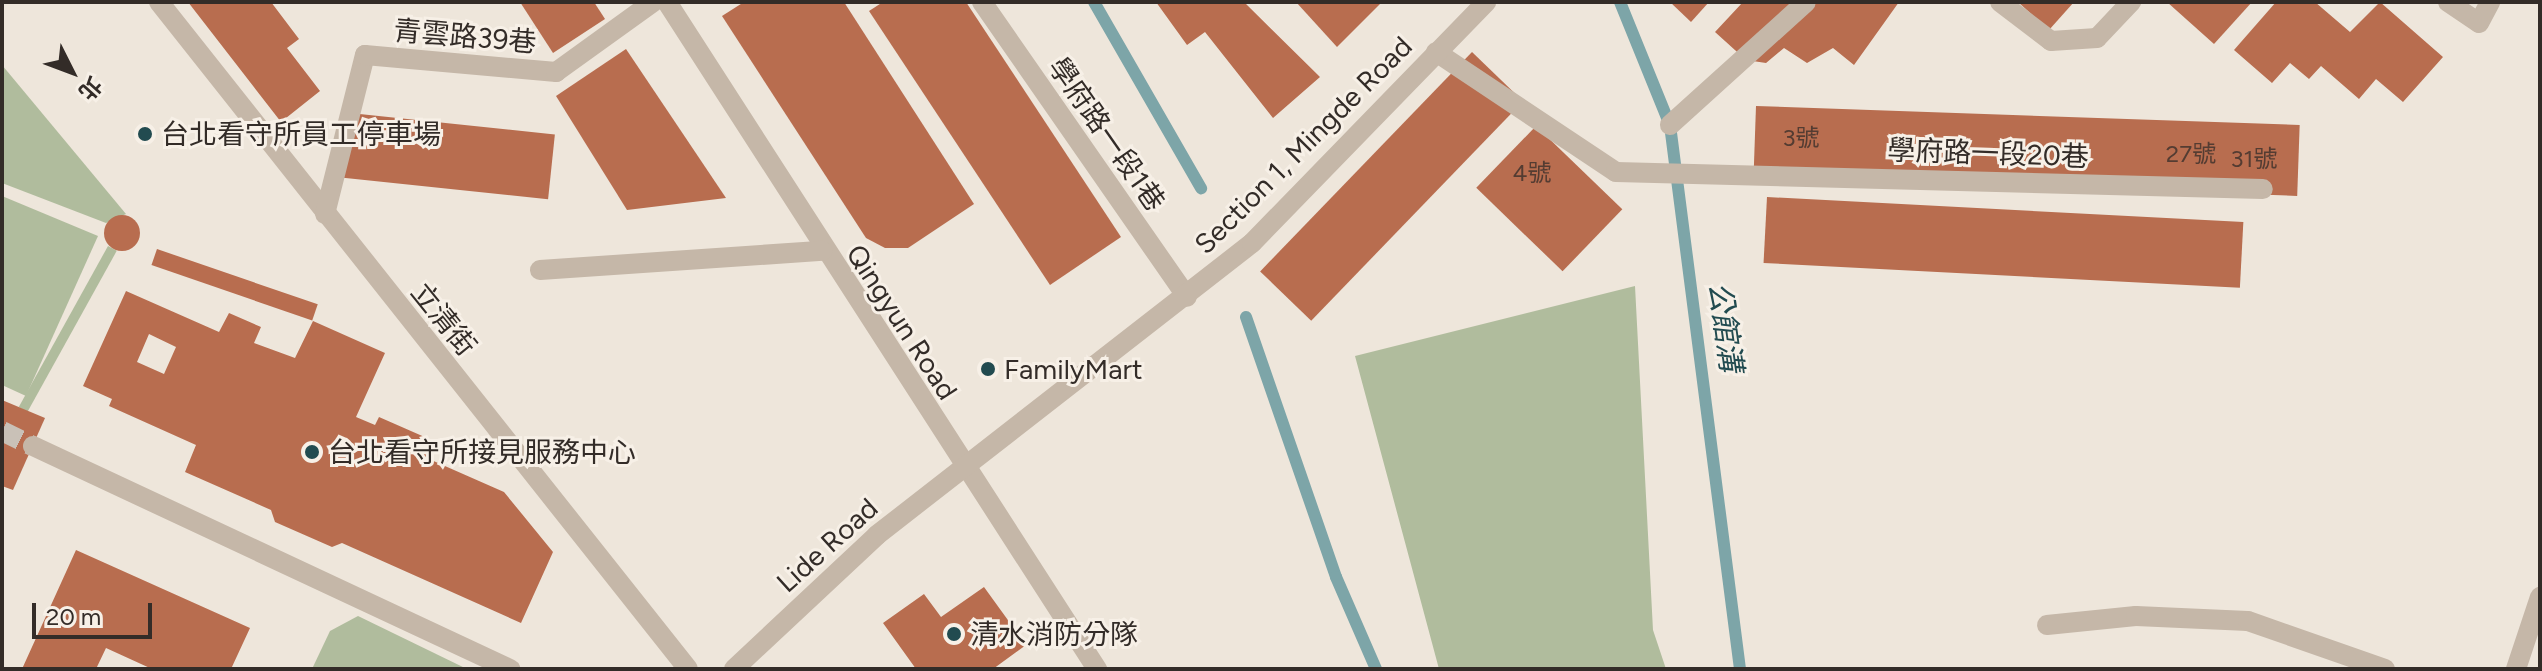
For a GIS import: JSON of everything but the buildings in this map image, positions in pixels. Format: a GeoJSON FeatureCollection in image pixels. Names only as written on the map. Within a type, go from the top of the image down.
{"type":"FeatureCollection","features":[{"type":"Feature","properties":{"kind":"street","name":"立清街"},"geometry":{"type":"LineString","coordinates":[[159,2],[688,669]]}},
{"type":"Feature","properties":{"kind":"street","name":"青雲路39巷"},"geometry":{"type":"LineString","coordinates":[[325,214],[365,55],[556,72],[653,2]]}},
{"type":"Feature","properties":{"kind":"street","name":"Qingyun Road"},"geometry":{"type":"LineString","coordinates":[[667,2],[822,251],[1097,669]]}},
{"type":"Feature","properties":{"kind":"street","name":"學府路一段1巷"},"geometry":{"type":"LineString","coordinates":[[982,2],[1187,297]]}},
{"type":"Feature","properties":{"kind":"street","name":"Section 1, Mingde Road"},"geometry":{"type":"LineString","coordinates":[[962,466],[1187,297],[1252,243],[1486,2]]}},
{"type":"Feature","properties":{"kind":"street"},"geometry":{"type":"LineString","coordinates":[[1670,125],[1806,2]]}},
{"type":"Feature","properties":{"kind":"street"},"geometry":{"type":"LineString","coordinates":[[2000,2],[2051,41],[2097,38],[2131,2]]}},
{"type":"Feature","properties":{"kind":"street"},"geometry":{"type":"LineString","coordinates":[[2448,2],[2479,23],[2490,2]]}},
{"type":"Feature","properties":{"kind":"street","name":"學府路一段20巷"},"geometry":{"type":"LineString","coordinates":[[1436,52],[1616,172],[2263,189]]}},
{"type":"Feature","properties":{"kind":"street"},"geometry":{"type":"LineString","coordinates":[[540,270],[822,251]]}},
{"type":"Feature","properties":{"kind":"street"},"geometry":{"type":"LineString","coordinates":[[33,446],[510,669]]}},
{"type":"Feature","properties":{"kind":"street","name":"Lide Road"},"geometry":{"type":"LineString","coordinates":[[734,669],[962,466]]}},
{"type":"Feature","properties":{"kind":"street"},"geometry":{"type":"LineString","coordinates":[[2516,669],[2540,597]]}},
{"type":"Feature","properties":{"kind":"street"},"geometry":{"type":"LineString","coordinates":[[2047,625],[2136,616],[2248,621],[2385,669]]}},
{"type":"Feature","properties":{"kind":"green space"},"geometry":{"type":"Polygon","coordinates":[[[2,65],[126,214],[106,223],[2,183],[2,65]]]}},
{"type":"Feature","properties":{"kind":"green space"},"geometry":{"type":"Polygon","coordinates":[[[2,196],[98,236],[26,396],[2,385],[2,196]]]}},
{"type":"Feature","properties":{"kind":"green space"},"geometry":{"type":"Polygon","coordinates":[[[108,246],[117,251],[28,412],[19,407],[108,246]]]}},
{"type":"Feature","properties":{"kind":"green space"},"geometry":{"type":"Polygon","coordinates":[[[1635,286],[1653,630],[1666,669],[1439,669],[1355,356],[1635,286]]]}},
{"type":"Feature","properties":{"kind":"green space"},"geometry":{"type":"Polygon","coordinates":[[[358,616],[467,669],[312,669],[330,631],[358,616]]]}},
{"type":"Feature","properties":{"kind":"waterway"},"geometry":{"type":"LineString","coordinates":[[1094,2],[1201,188]]}},
{"type":"Feature","properties":{"kind":"waterway","name":"公館溝"},"geometry":{"type":"LineString","coordinates":[[1620,2],[1670,125],[1740,669]]}},
{"type":"Feature","properties":{"kind":"waterway"},"geometry":{"type":"LineString","coordinates":[[1246,317],[1336,577],[1376,669]]}},
{"type":"Feature","properties":{"kind":"tunnel"},"geometry":{"type":"LineString","coordinates":[[2,431],[33,446]]}},
{"type":"Feature","properties":{"kind":"place","name":"台北看守所員工停車場"},"geometry":{"type":"Point","coordinates":[145,134]}},
{"type":"Feature","properties":{"kind":"place","name":"FamilyMart"},"geometry":{"type":"Point","coordinates":[988,369]}},
{"type":"Feature","properties":{"kind":"place","name":"台北看守所接見服務中心"},"geometry":{"type":"Point","coordinates":[312,452]}},
{"type":"Feature","properties":{"kind":"place","name":"清水消防分隊"},"geometry":{"type":"Point","coordinates":[954,634]}}]}
